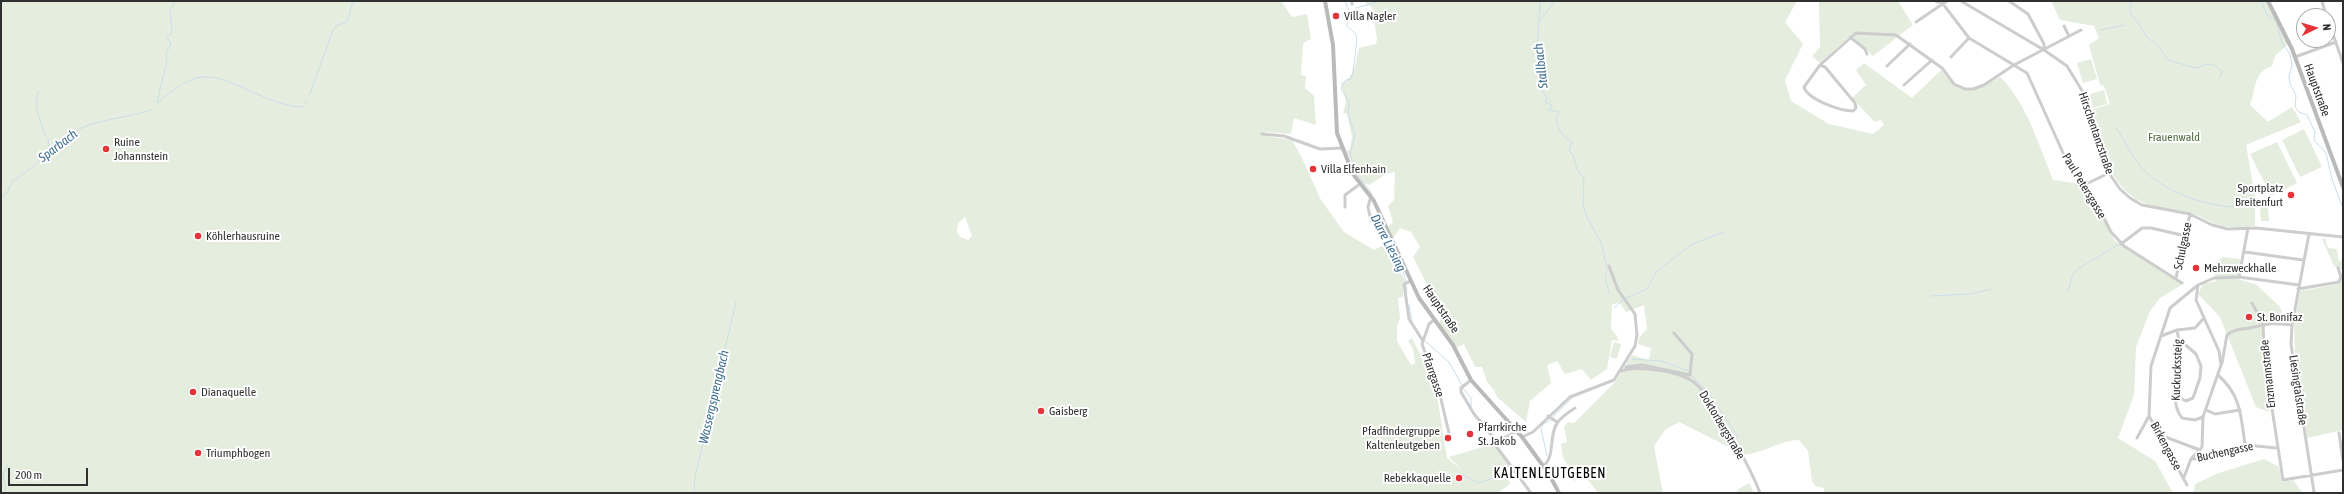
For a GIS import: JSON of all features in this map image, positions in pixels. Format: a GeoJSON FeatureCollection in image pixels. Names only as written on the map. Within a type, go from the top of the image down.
{"type":"FeatureCollection","features":[{"type":"Feature","properties":{"kind":"main road","name":"Hauptstraße"},"geometry":{"type":"LineString","coordinates":[[1325,1],[1333,45],[1336,128],[1342,148],[1353,174],[1371,196],[1408,282],[1453,345],[1471,380],[1522,437],[1543,466],[1558,493]]}},
{"type":"Feature","properties":{"kind":"main road","name":"Hauptstraße"},"geometry":{"type":"LineString","coordinates":[[2268,1],[2282,25],[2295,57],[2343,187]]}},
{"type":"Feature","properties":{"kind":"street"},"geometry":{"type":"LineString","coordinates":[[1936,1],[1943,4],[1968,38],[1951,57]]}},
{"type":"Feature","properties":{"kind":"street"},"geometry":{"type":"LineString","coordinates":[[1916,22],[1948,1]]}},
{"type":"Feature","properties":{"kind":"street","name":"Hirschentanzstraße"},"geometry":{"type":"LineString","coordinates":[[1962,1],[2044,50],[2067,66],[2078,83],[2109,173],[2120,189],[2136,202],[2152,208],[2190,214],[2221,228],[2248,228],[2343,237]]}},
{"type":"Feature","properties":{"kind":"street"},"geometry":{"type":"LineString","coordinates":[[2009,1],[2028,14],[2044,44],[2044,50]]}},
{"type":"Feature","properties":{"kind":"street"},"geometry":{"type":"LineString","coordinates":[[2064,26],[2069,36]]}},
{"type":"Feature","properties":{"kind":"street"},"geometry":{"type":"LineString","coordinates":[[1820,65],[1825,67],[1855,103],[1856,110],[1844,110],[1822,102],[1806,92],[1804,87],[1820,65],[1850,38],[1858,33],[1888,33],[1896,35],[1942,68],[1954,84],[1965,89],[1973,89],[1984,85],[2014,65],[2081,30]]}},
{"type":"Feature","properties":{"kind":"street"},"geometry":{"type":"LineString","coordinates":[[1850,38],[1865,49],[1866,54]]}},
{"type":"Feature","properties":{"kind":"street","name":"Paul Petersgasse"},"geometry":{"type":"LineString","coordinates":[[1968,38],[2028,75],[2064,156],[2098,204],[2111,232],[2121,244],[2182,283]]}},
{"type":"Feature","properties":{"kind":"street"},"geometry":{"type":"LineString","coordinates":[[2336,42],[2343,64]]}},
{"type":"Feature","properties":{"kind":"street"},"geometry":{"type":"LineString","coordinates":[[1887,66],[1910,44]]}},
{"type":"Feature","properties":{"kind":"street"},"geometry":{"type":"LineString","coordinates":[[2295,57],[2320,48]]}},
{"type":"Feature","properties":{"kind":"street"},"geometry":{"type":"LineString","coordinates":[[1904,85],[1932,60]]}},
{"type":"Feature","properties":{"kind":"street"},"geometry":{"type":"LineString","coordinates":[[1262,134],[1284,136],[1320,149],[1342,148]]}},
{"type":"Feature","properties":{"kind":"street"},"geometry":{"type":"LineString","coordinates":[[2084,185],[2109,173]]}},
{"type":"Feature","properties":{"kind":"street"},"geometry":{"type":"LineString","coordinates":[[1345,207],[1345,195],[1360,184]]}},
{"type":"Feature","properties":{"kind":"street"},"geometry":{"type":"LineString","coordinates":[[1371,196],[1368,207],[1371,221]]}},
{"type":"Feature","properties":{"kind":"street","name":"Schulgasse"},"geometry":{"type":"LineString","coordinates":[[2176,278],[2190,214]]}},
{"type":"Feature","properties":{"kind":"street"},"geometry":{"type":"LineString","coordinates":[[2121,244],[2142,228],[2151,228],[2186,236]]}},
{"type":"Feature","properties":{"kind":"street"},"geometry":{"type":"LineString","coordinates":[[2239,277],[2245,252],[2248,228]]}},
{"type":"Feature","properties":{"kind":"street","name":"Liesingtalstraße"},"geometry":{"type":"LineString","coordinates":[[2309,234],[2292,325],[2292,357],[2314,492]]}},
{"type":"Feature","properties":{"kind":"street"},"geometry":{"type":"LineString","coordinates":[[2245,252],[2303,260]]}},
{"type":"Feature","properties":{"kind":"street"},"geometry":{"type":"LineString","coordinates":[[1609,266],[1618,290],[1635,314],[1637,340],[1621,371]]}},
{"type":"Feature","properties":{"kind":"street"},"geometry":{"type":"LineString","coordinates":[[2298,289],[2339,282],[2341,280],[2338,268]]}},
{"type":"Feature","properties":{"kind":"street","name":"Birkengasse"},"geometry":{"type":"LineString","coordinates":[[2187,485],[2184,477],[2149,416],[2151,366],[2170,308],[2198,285],[2214,278],[2239,277],[2299,285]]}},
{"type":"Feature","properties":{"kind":"street"},"geometry":{"type":"LineString","coordinates":[[1408,282],[1409,319],[1424,339]]}},
{"type":"Feature","properties":{"kind":"street"},"geometry":{"type":"LineString","coordinates":[[2198,285],[2196,300],[2203,319],[2219,351],[2221,366]]}},
{"type":"Feature","properties":{"kind":"street","name":"Enzmannstraße"},"geometry":{"type":"LineString","coordinates":[[2252,303],[2263,324],[2265,363],[2283,480],[2311,475]]}},
{"type":"Feature","properties":{"kind":"street","name":"Kuckuckssteig"},"geometry":{"type":"LineString","coordinates":[[2203,319],[2195,328],[2177,330],[2180,340],[2176,396],[2176,407],[2182,418],[2195,420],[2203,417]]}},
{"type":"Feature","properties":{"kind":"street","name":"Pfarrgasse"},"geometry":{"type":"LineString","coordinates":[[1434,320],[1429,325],[1424,339],[1449,433]]}},
{"type":"Feature","properties":{"kind":"street"},"geometry":{"type":"LineString","coordinates":[[2191,459],[2200,450],[2204,441],[2203,417],[2221,366],[2227,335],[2239,327],[2250,328],[2263,324],[2292,325]]}},
{"type":"Feature","properties":{"kind":"street"},"geometry":{"type":"LineString","coordinates":[[2161,336],[2177,330]]}},
{"type":"Feature","properties":{"kind":"street"},"geometry":{"type":"LineString","coordinates":[[1522,437],[1533,432],[1551,418],[1570,397],[1608,384],[1627,367],[1642,365],[1690,375],[1692,354],[1674,332]]}},
{"type":"Feature","properties":{"kind":"street"},"geometry":{"type":"LineString","coordinates":[[2176,396],[2186,401],[2193,398],[2201,372],[2196,354],[2180,340]]}},
{"type":"Feature","properties":{"kind":"street","name":"Doktorbergstraße"},"geometry":{"type":"LineString","coordinates":[[1621,371],[1635,368],[1673,374],[1685,377],[1696,384],[1715,410],[1760,493]]}},
{"type":"Feature","properties":{"kind":"street"},"geometry":{"type":"LineString","coordinates":[[2218,375],[2229,384],[2236,395],[2246,445]]}},
{"type":"Feature","properties":{"kind":"street"},"geometry":{"type":"LineString","coordinates":[[1471,380],[1463,387],[1461,392],[1474,414],[1497,442],[1496,446],[1531,493]]}},
{"type":"Feature","properties":{"kind":"street"},"geometry":{"type":"LineString","coordinates":[[1543,466],[1548,461],[1553,433],[1557,422],[1576,408]]}},
{"type":"Feature","properties":{"kind":"street"},"geometry":{"type":"LineString","coordinates":[[2206,410],[2215,414],[2240,410]]}},
{"type":"Feature","properties":{"kind":"street"},"geometry":{"type":"LineString","coordinates":[[2137,438],[2149,416]]}},
{"type":"Feature","properties":{"kind":"street"},"geometry":{"type":"LineString","coordinates":[[1551,418],[1557,422]]}},
{"type":"Feature","properties":{"kind":"street"},"geometry":{"type":"LineString","coordinates":[[1497,442],[1517,431]]}},
{"type":"Feature","properties":{"kind":"street"},"geometry":{"type":"LineString","coordinates":[[2338,433],[2343,461]]}},
{"type":"Feature","properties":{"kind":"street"},"geometry":{"type":"LineString","coordinates":[[2160,435],[2200,450]]}},
{"type":"Feature","properties":{"kind":"street","name":"Buchengasse"},"geometry":{"type":"LineString","coordinates":[[2184,477],[2191,459],[2199,459],[2246,445],[2278,448]]}},
{"type":"Feature","properties":{"kind":"street"},"geometry":{"type":"LineString","coordinates":[[2311,475],[2343,470]]}},
{"type":"Feature","properties":{"kind":"green space"},"geometry":{"type":"Polygon","coordinates":[[[1,1],[1281,1],[1292,17],[1307,14],[1311,39],[1303,43],[1301,75],[1306,76],[1305,88],[1314,96],[1316,125],[1294,118],[1291,134],[1266,132],[1266,136],[1292,140],[1321,200],[1344,232],[1374,250],[1386,244],[1405,281],[1403,282],[1403,297],[1398,298],[1400,319],[1397,326],[1397,341],[1411,365],[1415,363],[1413,349],[1408,341],[1412,338],[1435,383],[1447,458],[1462,470],[1449,457],[1493,444],[1512,469],[1507,468],[1500,473],[1511,483],[1498,493],[1,493],[1,1]],[[965,217],[958,223],[957,232],[960,237],[968,240],[972,236],[965,217]]]}},
{"type":"Feature","properties":{"kind":"green space"},"geometry":{"type":"Polygon","coordinates":[[[1366,1],[1797,1],[1785,22],[1803,44],[1785,80],[1791,101],[1829,124],[1873,134],[1884,125],[1881,120],[1875,122],[1852,98],[1866,85],[1856,70],[1864,63],[1912,98],[1941,70],[1955,85],[1968,90],[1975,89],[2000,77],[2018,99],[2025,112],[2053,180],[2082,184],[2097,206],[2115,241],[2183,284],[2160,298],[2150,311],[2136,347],[2134,395],[2118,438],[2155,461],[2173,493],[1824,493],[1824,488],[1815,486],[1812,481],[1808,451],[1799,440],[1785,442],[1758,452],[1744,455],[1738,447],[1731,448],[1679,422],[1665,430],[1654,446],[1663,493],[1598,493],[1585,476],[1575,481],[1569,476],[1573,473],[1563,458],[1561,444],[1567,442],[1564,427],[1568,422],[1574,423],[1615,382],[1632,355],[1649,360],[1651,348],[1638,344],[1639,338],[1647,329],[1644,305],[1626,312],[1620,303],[1612,304],[1611,329],[1617,336],[1618,341],[1612,340],[1607,369],[1591,380],[1582,369],[1565,374],[1557,361],[1547,365],[1551,383],[1530,401],[1526,422],[1497,397],[1494,390],[1487,382],[1482,367],[1475,367],[1464,344],[1456,348],[1440,324],[1440,310],[1413,257],[1420,247],[1411,232],[1400,228],[1393,238],[1388,227],[1393,222],[1388,206],[1394,200],[1395,172],[1386,174],[1369,185],[1364,183],[1354,170],[1349,155],[1346,151],[1350,150],[1352,137],[1347,114],[1343,113],[1346,101],[1341,83],[1346,81],[1352,73],[1359,48],[1376,44],[1377,39],[1372,7],[1366,4],[1366,1]]]}},
{"type":"Feature","properties":{"kind":"green space"},"geometry":{"type":"Polygon","coordinates":[[[1819,1],[1898,1],[1913,25],[1873,56],[1851,35],[1820,63],[1812,56],[1820,47],[1819,1]]]}},
{"type":"Feature","properties":{"kind":"green space","name":"Frauenwald"},"geometry":{"type":"Polygon","coordinates":[[[2051,1],[2266,1],[2288,44],[2275,56],[2272,66],[2266,69],[2258,77],[2250,105],[2268,122],[2292,107],[2301,122],[2246,145],[2255,197],[2255,226],[2221,226],[2194,214],[2149,205],[2135,198],[2124,189],[2109,166],[2103,152],[2091,110],[2110,104],[2104,86],[2100,85],[2089,45],[2099,38],[2094,26],[2060,20],[2051,1]]]}},
{"type":"Feature","properties":{"kind":"green space"},"geometry":{"type":"Polygon","coordinates":[[[2091,59],[2097,79],[2083,83],[2077,63],[2091,59]]]}},
{"type":"Feature","properties":{"kind":"green space"},"geometry":{"type":"Polygon","coordinates":[[[2104,90],[2107,104],[2093,108],[2090,94],[2104,90]]]}},
{"type":"Feature","properties":{"kind":"green space"},"geometry":{"type":"Polygon","coordinates":[[[2304,129],[2322,167],[2300,177],[2282,140],[2304,129]]]}},
{"type":"Feature","properties":{"kind":"green space"},"geometry":{"type":"Polygon","coordinates":[[[2277,142],[2297,183],[2271,196],[2250,154],[2277,142]]]}},
{"type":"Feature","properties":{"kind":"green space"},"geometry":{"type":"Polygon","coordinates":[[[2260,208],[2268,208],[2269,221],[2261,221],[2260,208]]]}},
{"type":"Feature","properties":{"kind":"green space"},"geometry":{"type":"Polygon","coordinates":[[[2325,238],[2328,248],[2337,249],[2339,262],[2343,258],[2343,430],[2307,438],[2295,356],[2294,325],[2300,291],[2339,284],[2342,279],[2342,270],[2334,266],[2322,239],[2325,238]]]}},
{"type":"Feature","properties":{"kind":"green space"},"geometry":{"type":"Polygon","coordinates":[[[2223,257],[2240,259],[2238,279],[2257,285],[2280,307],[2286,322],[2266,320],[2261,345],[2269,412],[2256,407],[2220,317],[2198,294],[2203,284],[2216,281],[2212,266],[2223,257]]]}},
{"type":"Feature","properties":{"kind":"green space"},"geometry":{"type":"Polygon","coordinates":[[[1614,342],[1621,344],[1617,359],[1610,357],[1614,342]]]}},
{"type":"Feature","properties":{"kind":"green space"},"geometry":{"type":"Polygon","coordinates":[[[2264,459],[2279,467],[2282,482],[2293,480],[2303,493],[2190,493],[2194,491],[2195,484],[2219,473],[2264,459]]]}},
{"type":"Feature","properties":{"kind":"green space"},"geometry":{"type":"Polygon","coordinates":[[[1749,483],[1754,493],[1738,493],[1737,490],[1749,483]]]}},
{"type":"Feature","properties":{"kind":"waterway","name":"Sparbach"},"geometry":{"type":"LineString","coordinates":[[157,102],[167,61],[166,53],[171,44],[167,37],[172,33],[170,11],[175,1]]}},
{"type":"Feature","properties":{"kind":"waterway"},"geometry":{"type":"LineString","coordinates":[[310,94],[333,30],[336,26],[347,22],[353,1]]}},
{"type":"Feature","properties":{"kind":"waterway","name":"Dürre Liesing"},"geometry":{"type":"LineString","coordinates":[[1345,1],[1349,12],[1347,26],[1356,35],[1355,57],[1351,79],[1346,80],[1341,88],[1349,103],[1348,114],[1355,135],[1350,154],[1357,174],[1372,194]]}},
{"type":"Feature","properties":{"kind":"waterway"},"geometry":{"type":"LineString","coordinates":[[1356,8],[1381,1]]}},
{"type":"Feature","properties":{"kind":"waterway","name":"Stallbach"},"geometry":{"type":"LineString","coordinates":[[1540,1],[1537,48],[1543,85],[1542,91],[1547,98],[1545,102],[1552,105],[1549,110],[1559,112],[1557,121],[1561,133],[1572,142],[1569,151],[1573,155],[1577,169],[1584,179],[1583,205],[1586,215],[1602,245],[1607,269]]}},
{"type":"Feature","properties":{"kind":"waterway"},"geometry":{"type":"LineString","coordinates":[[1539,21],[1555,1]]}},
{"type":"Feature","properties":{"kind":"waterway"},"geometry":{"type":"LineString","coordinates":[[2131,1],[2130,12],[2132,16],[2137,21],[2146,36],[2158,46],[2168,60],[2196,68],[2213,64],[2222,71],[2220,78]]}},
{"type":"Feature","properties":{"kind":"waterway"},"geometry":{"type":"LineString","coordinates":[[2261,1],[2267,15],[2276,21]]}},
{"type":"Feature","properties":{"kind":"waterway"},"geometry":{"type":"LineString","coordinates":[[2277,24],[2282,43],[2290,54],[2292,65],[2289,76],[2290,84],[2296,95],[2295,107],[2299,112],[2307,115],[2315,132],[2314,140],[2326,153],[2332,179],[2343,208]]}},
{"type":"Feature","properties":{"kind":"waterway"},"geometry":{"type":"LineString","coordinates":[[2101,30],[2125,25]]}},
{"type":"Feature","properties":{"kind":"waterway"},"geometry":{"type":"LineString","coordinates":[[157,103],[184,83],[202,77],[213,77],[225,80],[263,97],[290,106],[302,107],[308,101]]}},
{"type":"Feature","properties":{"kind":"waterway"},"geometry":{"type":"LineString","coordinates":[[39,91],[36,102],[46,136]]}},
{"type":"Feature","properties":{"kind":"waterway","name":"Sparbach"},"geometry":{"type":"LineString","coordinates":[[1,198],[8,191],[12,181],[29,170],[68,135],[95,123],[151,110]]}},
{"type":"Feature","properties":{"kind":"waterway"},"geometry":{"type":"LineString","coordinates":[[2116,127],[2129,150],[2145,171],[2166,187],[2179,194],[2209,204],[2237,207],[2249,205]]}},
{"type":"Feature","properties":{"kind":"waterway"},"geometry":{"type":"LineString","coordinates":[[48,139],[49,152]]}},
{"type":"Feature","properties":{"kind":"waterway","name":"Dürre Liesing"},"geometry":{"type":"LineString","coordinates":[[1371,214],[1403,272],[1406,282]]}},
{"type":"Feature","properties":{"kind":"waterway"},"geometry":{"type":"LineString","coordinates":[[1626,298],[1647,289],[1656,272],[1691,245],[1723,232]]}},
{"type":"Feature","properties":{"kind":"waterway"},"geometry":{"type":"LineString","coordinates":[[2068,291],[2072,277],[2076,271],[2119,244]]}},
{"type":"Feature","properties":{"kind":"waterway"},"geometry":{"type":"LineString","coordinates":[[2224,269],[2237,271]]}},
{"type":"Feature","properties":{"kind":"waterway","name":"Stallbach"},"geometry":{"type":"LineString","coordinates":[[1607,271],[1605,277],[1609,293]]}},
{"type":"Feature","properties":{"kind":"waterway","name":"Dürre Liesing"},"geometry":{"type":"LineString","coordinates":[[1406,285],[1407,292]]}},
{"type":"Feature","properties":{"kind":"waterway"},"geometry":{"type":"LineString","coordinates":[[1931,296],[1971,294],[1990,289]]}},
{"type":"Feature","properties":{"kind":"waterway"},"geometry":{"type":"LineString","coordinates":[[1614,308],[1623,300]]}},
{"type":"Feature","properties":{"kind":"waterway","name":"Wassergsprengbach"},"geometry":{"type":"LineString","coordinates":[[694,493],[695,477],[736,302]]}},
{"type":"Feature","properties":{"kind":"waterway","name":"Dürre Liesing"},"geometry":{"type":"LineString","coordinates":[[1409,305],[1412,321]]}},
{"type":"Feature","properties":{"kind":"waterway","name":"Dürre Liesing"},"geometry":{"type":"LineString","coordinates":[[1425,341],[1449,362],[1462,385]]}},
{"type":"Feature","properties":{"kind":"waterway"},"geometry":{"type":"LineString","coordinates":[[1632,359],[1661,361],[1689,371]]}},
{"type":"Feature","properties":{"kind":"waterway"},"geometry":{"type":"LineString","coordinates":[[1692,376],[1710,395],[1738,437]]}},
{"type":"Feature","properties":{"kind":"waterway","name":"Dürre Liesing"},"geometry":{"type":"LineString","coordinates":[[1463,388],[1471,398],[1471,406]]}},
{"type":"Feature","properties":{"kind":"waterway","name":"Stallbach"},"geometry":{"type":"LineString","coordinates":[[1553,417],[1572,398]]}},
{"type":"Feature","properties":{"kind":"waterway","name":"Dürre Liesing"},"geometry":{"type":"LineString","coordinates":[[1478,417],[1488,427]]}},
{"type":"Feature","properties":{"kind":"waterway","name":"Stallbach"},"geometry":{"type":"LineString","coordinates":[[1547,456],[1541,429],[1543,424],[1551,420]]}},
{"type":"Feature","properties":{"kind":"waterway"},"geometry":{"type":"LineString","coordinates":[[3,493],[6,490],[3,476],[7,466]]}},
{"type":"Feature","properties":{"kind":"waterway"},"geometry":{"type":"LineString","coordinates":[[1459,477],[1461,474],[1479,483],[1495,477],[1510,466]]}},
{"type":"Feature","properties":{"kind":"place","name":"Villa Nagler"},"geometry":{"type":"Point","coordinates":[1336,16]}},
{"type":"Feature","properties":{"kind":"place","name":"Ruine Johannstein"},"geometry":{"type":"Point","coordinates":[106,149]}},
{"type":"Feature","properties":{"kind":"place","name":"Villa Elfenhain"},"geometry":{"type":"Point","coordinates":[1313,169]}},
{"type":"Feature","properties":{"kind":"place","name":"Sportplatz Breitenfurt"},"geometry":{"type":"Point","coordinates":[2291,195]}},
{"type":"Feature","properties":{"kind":"place","name":"Köhlerhausruine"},"geometry":{"type":"Point","coordinates":[198,236]}},
{"type":"Feature","properties":{"kind":"place","name":"Mehrzweckhalle"},"geometry":{"type":"Point","coordinates":[2196,268]}},
{"type":"Feature","properties":{"kind":"place","name":"St. Bonifaz"},"geometry":{"type":"Point","coordinates":[2249,317]}},
{"type":"Feature","properties":{"kind":"place","name":"Dianaquelle"},"geometry":{"type":"Point","coordinates":[193,392]}},
{"type":"Feature","properties":{"kind":"place","name":"Gaisberg"},"geometry":{"type":"Point","coordinates":[1041,411]}},
{"type":"Feature","properties":{"kind":"place","name":"Pfarrkirche St. Jakob"},"geometry":{"type":"Point","coordinates":[1470,434]}},
{"type":"Feature","properties":{"kind":"place","name":"Pfadfindergruppe Kaltenleutgeben"},"geometry":{"type":"Point","coordinates":[1448,438]}},
{"type":"Feature","properties":{"kind":"place","name":"Triumphbogen"},"geometry":{"type":"Point","coordinates":[198,453]}},
{"type":"Feature","properties":{"kind":"place","name":"Rebekkaquelle"},"geometry":{"type":"Point","coordinates":[1459,478]}},
{"type":"Feature","properties":{"kind":"district","name":"KALTENLEUTGEBEN"},"geometry":{"type":"Point","coordinates":[1550,474]}}]}
